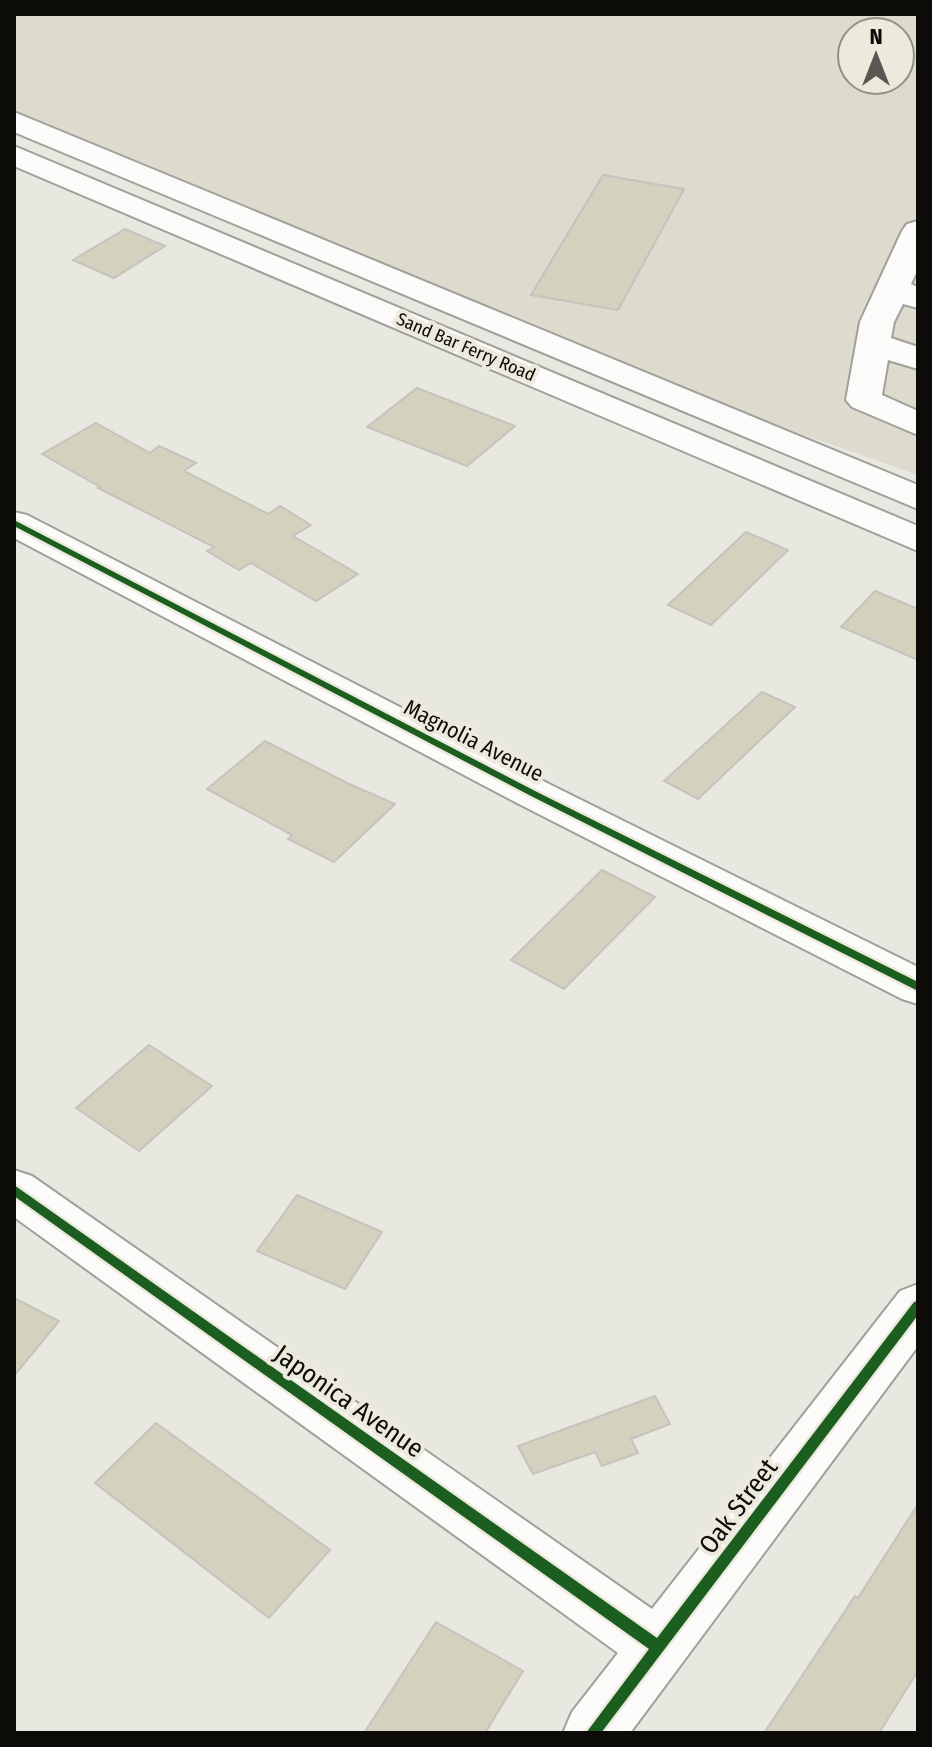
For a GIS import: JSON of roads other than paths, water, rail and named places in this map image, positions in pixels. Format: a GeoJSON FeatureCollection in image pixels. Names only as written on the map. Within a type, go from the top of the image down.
{"type":"FeatureCollection","features":[{"type":"Feature","properties":{"kind":"main road","name":"Sand Bar Ferry Road"},"geometry":{"type":"LineString","coordinates":[[14,121],[918,498]]}},
{"type":"Feature","properties":{"kind":"main road","name":"Sand Bar Ferry Road"},"geometry":{"type":"LineString","coordinates":[[14,155],[918,540]]}},
{"type":"Feature","properties":{"kind":"main road"},"geometry":{"type":"LineString","coordinates":[[917,241],[906,294],[877,322],[864,400],[918,424]]}},
{"type":"Feature","properties":{"kind":"main road"},"geometry":{"type":"LineString","coordinates":[[874,343],[918,359]]}},
{"type":"Feature","properties":{"kind":"main road","name":"Magnolia Avenue"},"geometry":{"type":"LineString","coordinates":[[14,523],[536,795],[918,987]]}},
{"type":"Feature","properties":{"kind":"main road","name":"Japonica Avenue"},"geometry":{"type":"LineString","coordinates":[[14,1190],[658,1647]]}},
{"type":"Feature","properties":{"kind":"main road","name":"Oak Street"},"geometry":{"type":"LineString","coordinates":[[593,1733],[918,1306]]}}]}
